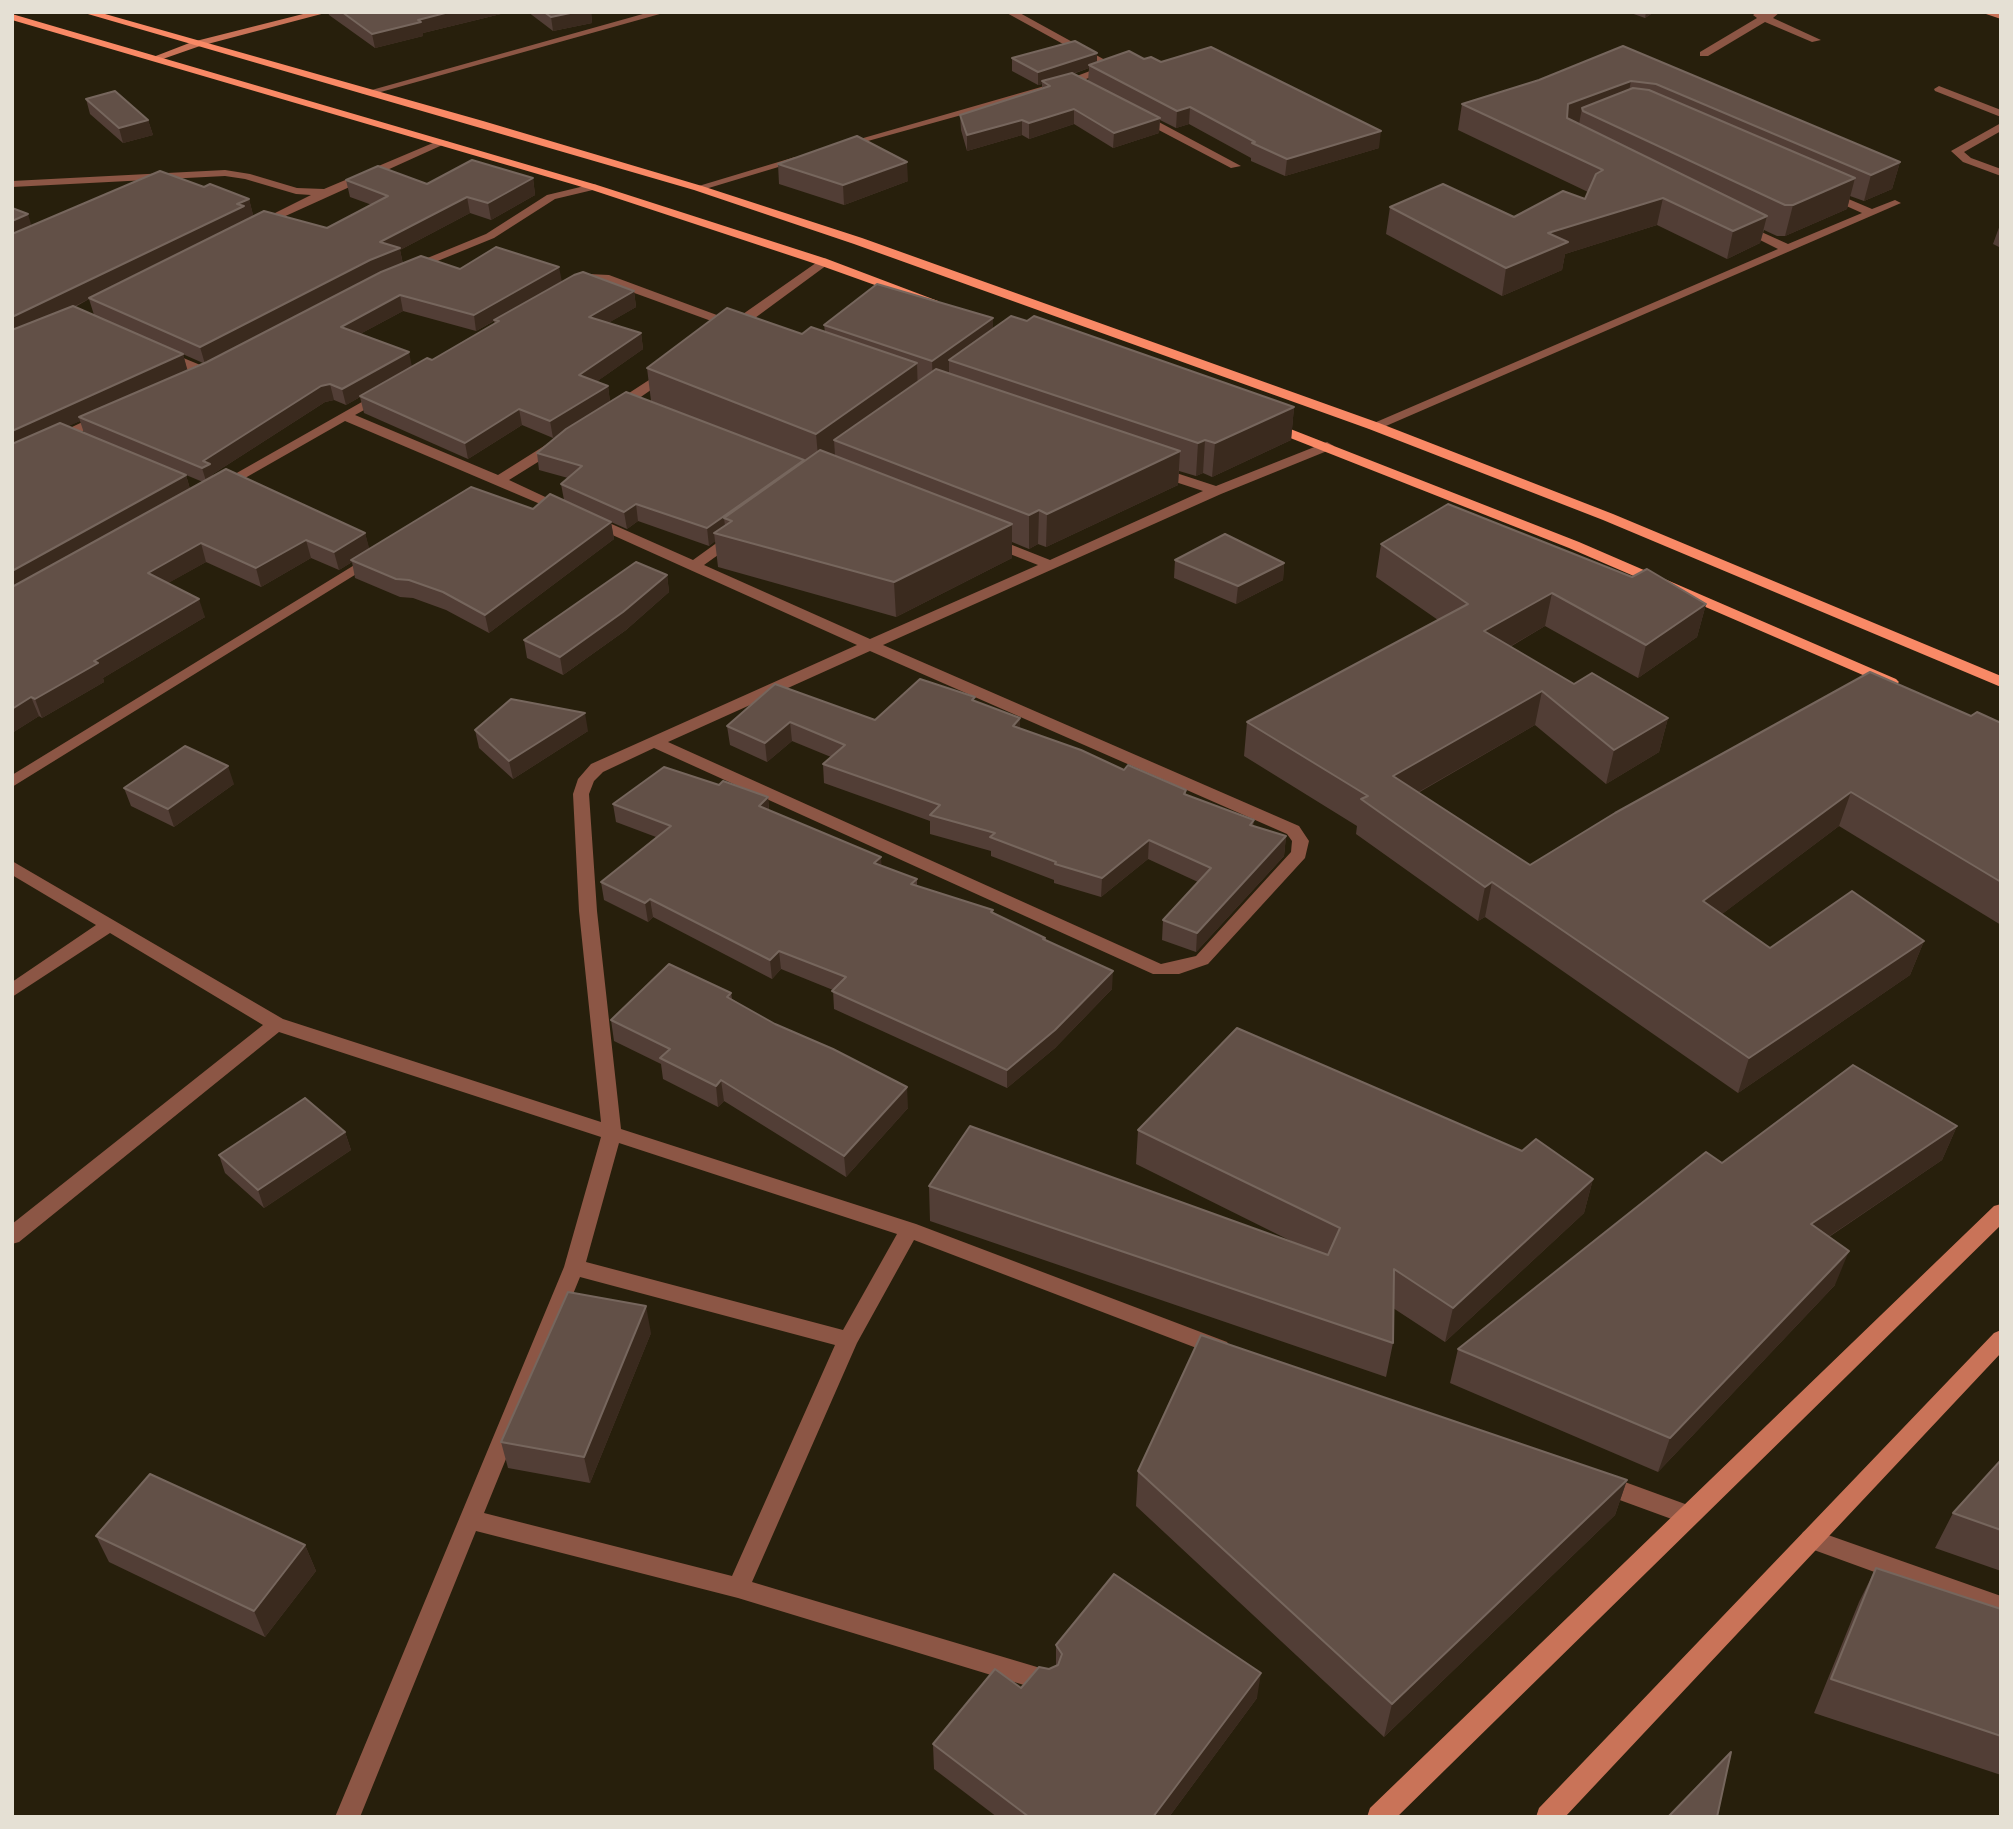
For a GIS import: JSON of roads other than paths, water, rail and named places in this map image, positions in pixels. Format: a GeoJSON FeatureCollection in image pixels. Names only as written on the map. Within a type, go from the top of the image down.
{"type":"FeatureCollection","features":[{"type":"Feature","properties":{"kind":"main road"},"geometry":{"type":"LineString","coordinates":[[86,12],[698,188],[871,246],[1374,426],[1608,517],[2001,682]]}},
{"type":"Feature","properties":{"kind":"main road"},"geometry":{"type":"LineString","coordinates":[[153,59],[195,44],[324,12]]}},
{"type":"Feature","properties":{"kind":"main road"},"geometry":{"type":"LineString","coordinates":[[1989,12],[2001,16]]}},
{"type":"Feature","properties":{"kind":"main road"},"geometry":{"type":"LineString","coordinates":[[12,17],[593,187],[823,262],[941,305]]}},
{"type":"Feature","properties":{"kind":"main road"},"geometry":{"type":"LineString","coordinates":[[1254,419],[1574,545],[1908,689]]}},
{"type":"Feature","properties":{"kind":"main road"},"geometry":{"type":"LineString","coordinates":[[1379,1817],[2001,1212]]}},
{"type":"Feature","properties":{"kind":"main road"},"geometry":{"type":"LineString","coordinates":[[1548,1817],[2001,1339]]}},
{"type":"Feature","properties":{"kind":"street"},"geometry":{"type":"LineString","coordinates":[[366,93],[662,12]]}},
{"type":"Feature","properties":{"kind":"street"},"geometry":{"type":"LineString","coordinates":[[832,150],[1073,81],[1111,66],[1010,12]]}},
{"type":"Feature","properties":{"kind":"street"},"geometry":{"type":"LineString","coordinates":[[1751,12],[1770,15],[1816,40]]}},
{"type":"Feature","properties":{"kind":"street"},"geometry":{"type":"LineString","coordinates":[[1704,54],[1770,15]]}},
{"type":"Feature","properties":{"kind":"street"},"geometry":{"type":"LineString","coordinates":[[1073,81],[1085,87]]}},
{"type":"Feature","properties":{"kind":"street"},"geometry":{"type":"LineString","coordinates":[[1939,89],[2001,114]]}},
{"type":"Feature","properties":{"kind":"street"},"geometry":{"type":"LineString","coordinates":[[1131,111],[1236,166]]}},
{"type":"Feature","properties":{"kind":"street"},"geometry":{"type":"LineString","coordinates":[[2001,126],[1957,151],[1968,160],[2001,173]]}},
{"type":"Feature","properties":{"kind":"street"},"geometry":{"type":"LineString","coordinates":[[252,229],[326,192],[444,142]]}},
{"type":"Feature","properties":{"kind":"street"},"geometry":{"type":"LineString","coordinates":[[698,188],[805,158]]}},
{"type":"Feature","properties":{"kind":"street"},"geometry":{"type":"LineString","coordinates":[[12,184],[173,174],[246,176],[296,191],[326,192]]}},
{"type":"Feature","properties":{"kind":"street"},"geometry":{"type":"LineString","coordinates":[[136,191],[173,174]]}},
{"type":"Feature","properties":{"kind":"street"},"geometry":{"type":"LineString","coordinates":[[397,275],[490,236],[551,197],[593,187]]}},
{"type":"Feature","properties":{"kind":"street"},"geometry":{"type":"LineString","coordinates":[[1822,191],[1873,213]]}},
{"type":"Feature","properties":{"kind":"street"},"geometry":{"type":"LineString","coordinates":[[1374,426],[1895,203]]}},
{"type":"Feature","properties":{"kind":"street"},"geometry":{"type":"LineString","coordinates":[[1727,220],[1788,249]]}},
{"type":"Feature","properties":{"kind":"street"},"geometry":{"type":"LineString","coordinates":[[713,340],[741,328],[823,262]]}},
{"type":"Feature","properties":{"kind":"street"},"geometry":{"type":"LineString","coordinates":[[559,292],[589,278],[609,279],[741,328]]}},
{"type":"Feature","properties":{"kind":"street"},"geometry":{"type":"LineString","coordinates":[[154,349],[204,372]]}},
{"type":"Feature","properties":{"kind":"street"},"geometry":{"type":"LineString","coordinates":[[605,414],[635,402],[682,362]]}},
{"type":"Feature","properties":{"kind":"street"},"geometry":{"type":"LineString","coordinates":[[208,493],[392,389]]}},
{"type":"Feature","properties":{"kind":"street"},"geometry":{"type":"LineString","coordinates":[[12,460],[116,411]]}},
{"type":"Feature","properties":{"kind":"street"},"geometry":{"type":"LineString","coordinates":[[345,416],[493,483],[578,515],[1293,831],[1301,841],[1299,855],[1202,960],[1179,968],[1159,970],[654,742]]}},
{"type":"Feature","properties":{"kind":"street"},"geometry":{"type":"LineString","coordinates":[[66,433],[90,443]]}},
{"type":"Feature","properties":{"kind":"street"},"geometry":{"type":"LineString","coordinates":[[493,483],[570,436]]}},
{"type":"Feature","properties":{"kind":"street"},"geometry":{"type":"LineString","coordinates":[[346,1817],[574,1267],[612,1133],[588,911],[581,794],[586,779],[597,768],[654,742],[1216,491],[1327,446]]}},
{"type":"Feature","properties":{"kind":"street"},"geometry":{"type":"LineString","coordinates":[[1139,465],[1216,491]]}},
{"type":"Feature","properties":{"kind":"street"},"geometry":{"type":"LineString","coordinates":[[694,566],[747,528]]}},
{"type":"Feature","properties":{"kind":"street"},"geometry":{"type":"LineString","coordinates":[[974,535],[1051,565]]}},
{"type":"Feature","properties":{"kind":"street"},"geometry":{"type":"LineString","coordinates":[[12,782],[392,546]]}},
{"type":"Feature","properties":{"kind":"street"},"geometry":{"type":"LineString","coordinates":[[12,867],[276,1024],[909,1230],[1243,1356]]}},
{"type":"Feature","properties":{"kind":"street"},"geometry":{"type":"LineString","coordinates":[[12,991],[109,925]]}},
{"type":"Feature","properties":{"kind":"street"},"geometry":{"type":"LineString","coordinates":[[12,1236],[276,1024]]}},
{"type":"Feature","properties":{"kind":"street"},"geometry":{"type":"LineString","coordinates":[[738,1588],[848,1340],[909,1230]]}},
{"type":"Feature","properties":{"kind":"street"},"geometry":{"type":"LineString","coordinates":[[574,1267],[848,1340]]}},
{"type":"Feature","properties":{"kind":"street"},"geometry":{"type":"LineString","coordinates":[[1584,1477],[1688,1514]]}},
{"type":"Feature","properties":{"kind":"street"},"geometry":{"type":"LineString","coordinates":[[469,1519],[738,1588],[1047,1681]]}},
{"type":"Feature","properties":{"kind":"street"},"geometry":{"type":"LineString","coordinates":[[1811,1539],[2001,1608]]}}]}
